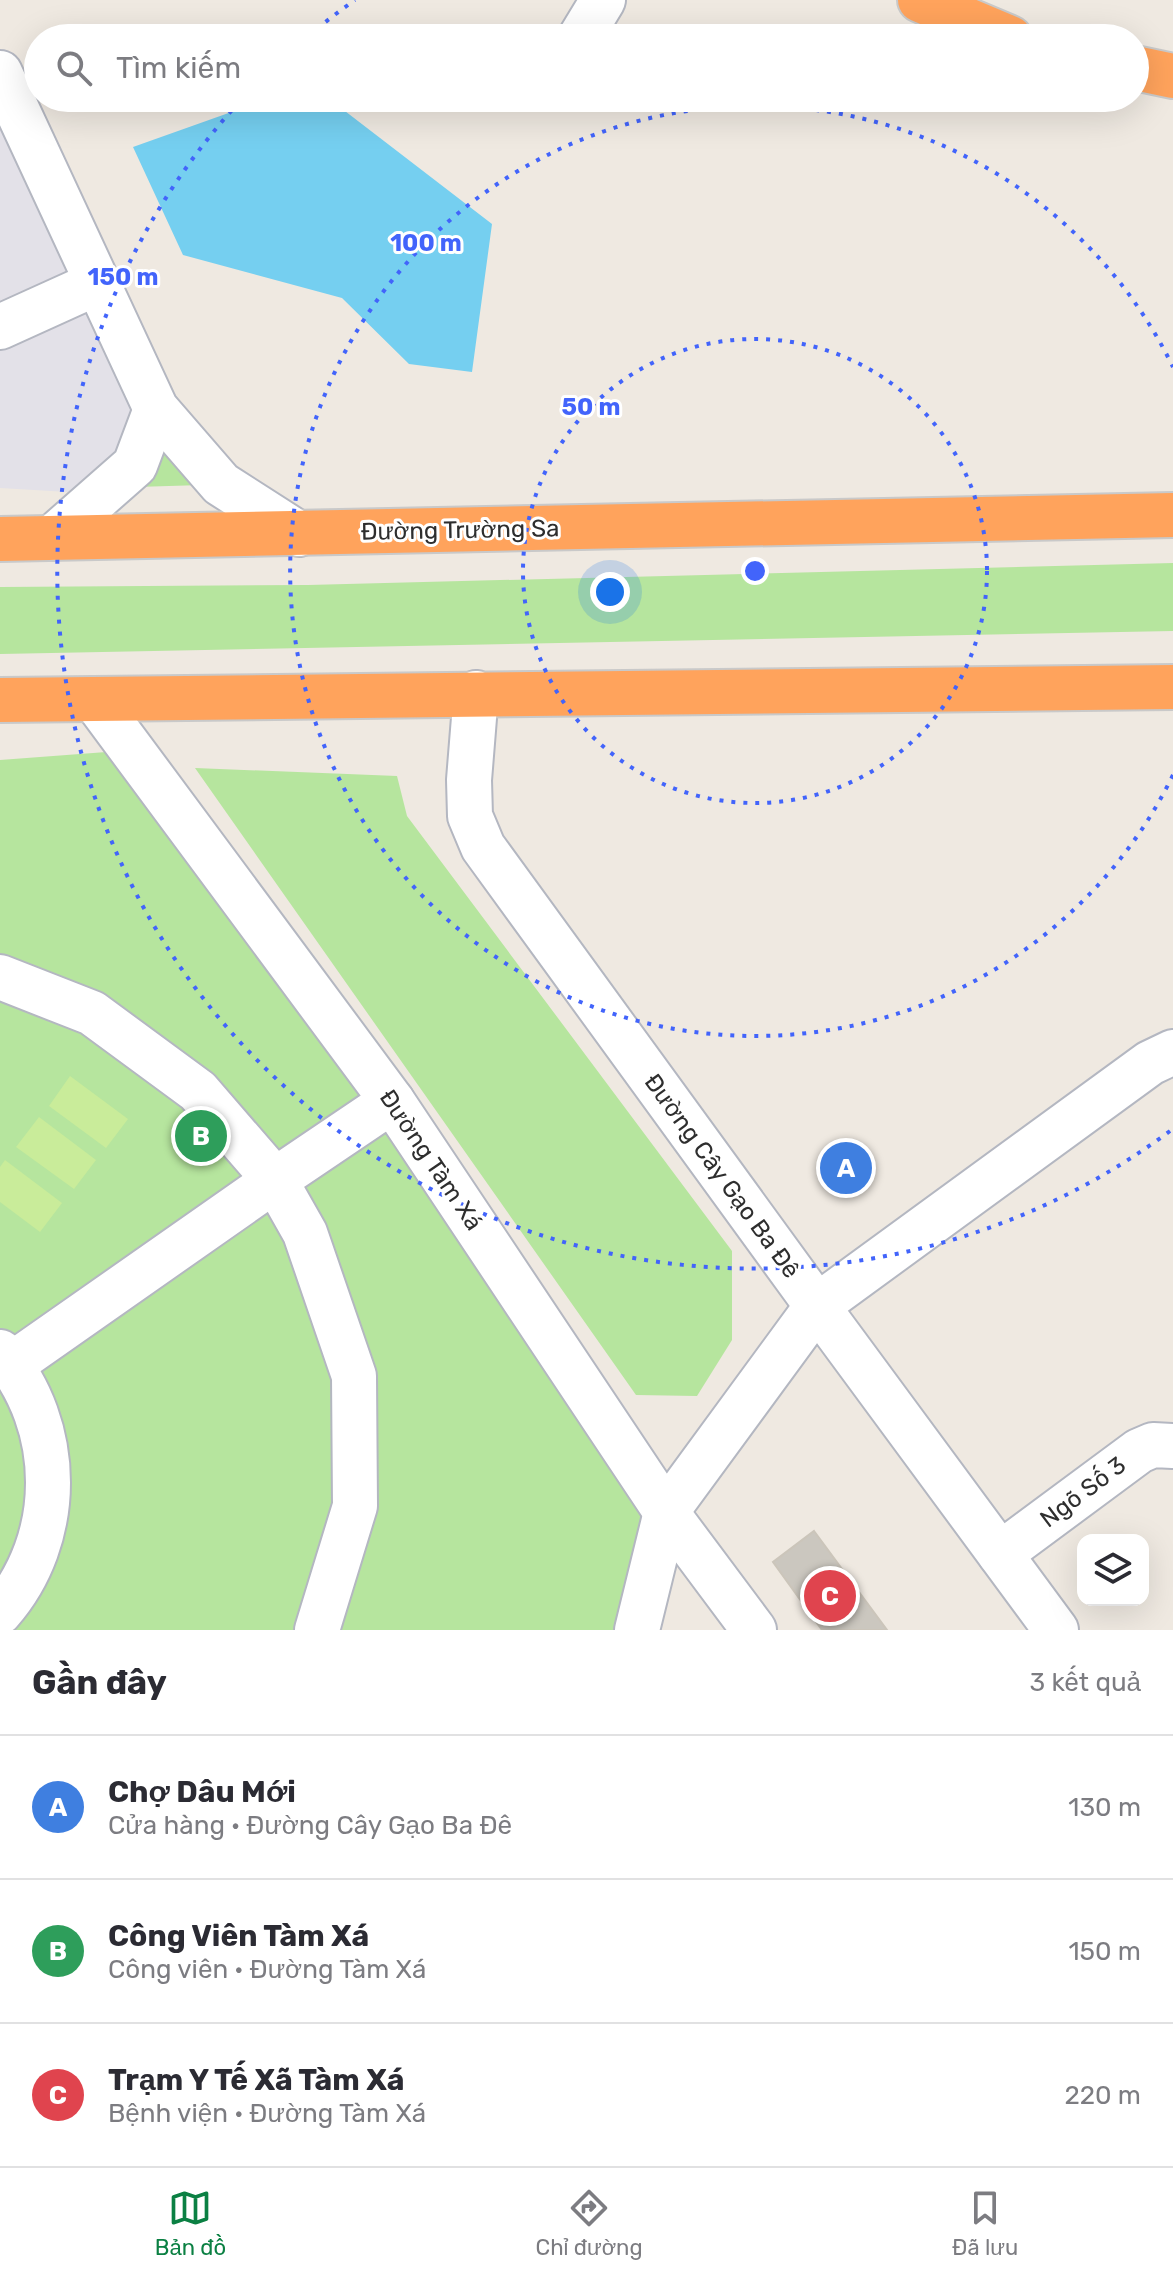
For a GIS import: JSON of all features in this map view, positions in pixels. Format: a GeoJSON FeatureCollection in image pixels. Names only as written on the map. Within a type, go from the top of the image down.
{"type":"FeatureCollection","features":[{"type":"Feature","properties":{"kind":"highway"},"geometry":{"type":"LineString","coordinates":[[920,0],[977,24]]}},
{"type":"Feature","properties":{"kind":"highway"},"geometry":{"type":"LineString","coordinates":[[1149,71],[1173,76]]}},
{"type":"Feature","properties":{"kind":"highway","name":"Đường Trường Sa"},"geometry":{"type":"LineString","coordinates":[[921,520],[1134,485],[1173,484]]}},
{"type":"Feature","properties":{"kind":"highway","name":"Đường Trường Sa"},"geometry":{"type":"LineString","coordinates":[[0,539],[1173,515]]}},
{"type":"Feature","properties":{"kind":"highway"},"geometry":{"type":"LineString","coordinates":[[0,700],[1173,687]]}},
{"type":"Feature","properties":{"kind":"highway"},"geometry":{"type":"LineString","coordinates":[[908,690],[1076,709],[1173,708]]}},
{"type":"Feature","properties":{"kind":"street"},"geometry":{"type":"LineString","coordinates":[[588,24],[603,0]]}},
{"type":"Feature","properties":{"kind":"street"},"geometry":{"type":"LineString","coordinates":[[0,73],[156,409],[221,484],[299,534]]}},
{"type":"Feature","properties":{"kind":"street"},"geometry":{"type":"LineString","coordinates":[[0,327],[97,283]]}},
{"type":"Feature","properties":{"kind":"street"},"geometry":{"type":"LineString","coordinates":[[52,538],[135,465],[156,409]]}},
{"type":"Feature","properties":{"kind":"street","name":"Đường Cây Gạo Ba Đê"},"geometry":{"type":"LineString","coordinates":[[476,693],[469,780],[470,816],[483,847],[1056,1630]]}},
{"type":"Feature","properties":{"kind":"street","name":"Đường Tàm Xá"},"geometry":{"type":"LineString","coordinates":[[94,699],[392,1101],[666,1512],[754,1630]]}},
{"type":"Feature","properties":{"kind":"street"},"geometry":{"type":"LineString","coordinates":[[0,977],[92,1013],[198,1091],[275,1180],[305,1233],[354,1376],[355,1506],[317,1630]]}},
{"type":"Feature","properties":{"kind":"street"},"geometry":{"type":"LineString","coordinates":[[637,1630],[666,1512],[817,1306],[1150,1063],[1173,1052]]}},
{"type":"Feature","properties":{"kind":"street"},"geometry":{"type":"LineString","coordinates":[[0,1612],[29,1568],[42,1535],[48,1500],[49,1464],[42,1429],[29,1395],[6,1359],[392,1101]]}},
{"type":"Feature","properties":{"kind":"street","name":"Ngõ Số 3"},"geometry":{"type":"LineString","coordinates":[[1000,1554],[1139,1451],[1153,1445],[1173,1446]]}},
{"type":"Feature","properties":{"kind":"shaded area"},"geometry":{"type":"Polygon","coordinates":[[[0,73],[156,409],[102,494],[0,488],[0,73]]]}},
{"type":"Feature","properties":{"kind":"green space"},"geometry":{"type":"Polygon","coordinates":[[[161,432],[202,485],[136,487],[161,432]]]}},
{"type":"Feature","properties":{"kind":"green space"},"geometry":{"type":"Polygon","coordinates":[[[1173,563],[1173,631],[0,654],[0,587],[308,585],[1173,563]]]}},
{"type":"Feature","properties":{"kind":"green space"},"geometry":{"type":"Polygon","coordinates":[[[133,750],[666,1512],[637,1630],[0,1630],[0,760],[133,750]]]}},
{"type":"Feature","properties":{"kind":"green space"},"geometry":{"type":"Polygon","coordinates":[[[195,768],[397,776],[407,816],[732,1251],[732,1340],[697,1396],[636,1395],[195,768]]]}},
{"type":"Feature","properties":{"kind":"green space"},"geometry":{"type":"Polygon","coordinates":[[[70,1076],[128,1119],[106,1148],[49,1106],[70,1076]]]}},
{"type":"Feature","properties":{"kind":"green space"},"geometry":{"type":"Polygon","coordinates":[[[39,1117],[96,1160],[74,1189],[16,1147],[39,1117]]]}},
{"type":"Feature","properties":{"kind":"green space"},"geometry":{"type":"Polygon","coordinates":[[[5,1160],[62,1203],[40,1232],[0,1202],[0,1167],[5,1160]]]}},
{"type":"Feature","properties":{"kind":"water"},"geometry":{"type":"Polygon","coordinates":[[[232,112],[346,112],[492,224],[472,372],[409,364],[342,298],[183,255],[133,147],[232,112]]]}},
{"type":"Feature","properties":{"kind":"building"},"geometry":{"type":"Polygon","coordinates":[[[814,1531],[887,1630],[822,1630],[773,1562],[814,1531]]]}},
{"type":"Feature","properties":{"kind":"place","name":"Công Viên Tàm Xá"},"geometry":{"type":"Point","coordinates":[201,1136]}},
{"type":"Feature","properties":{"kind":"place","name":"Chợ Dâu Mới"},"geometry":{"type":"Point","coordinates":[846,1168]}},
{"type":"Feature","properties":{"kind":"place","name":"Trạm Y Tế Xã Tàm Xá"},"geometry":{"type":"Point","coordinates":[830,1596]}}]}
